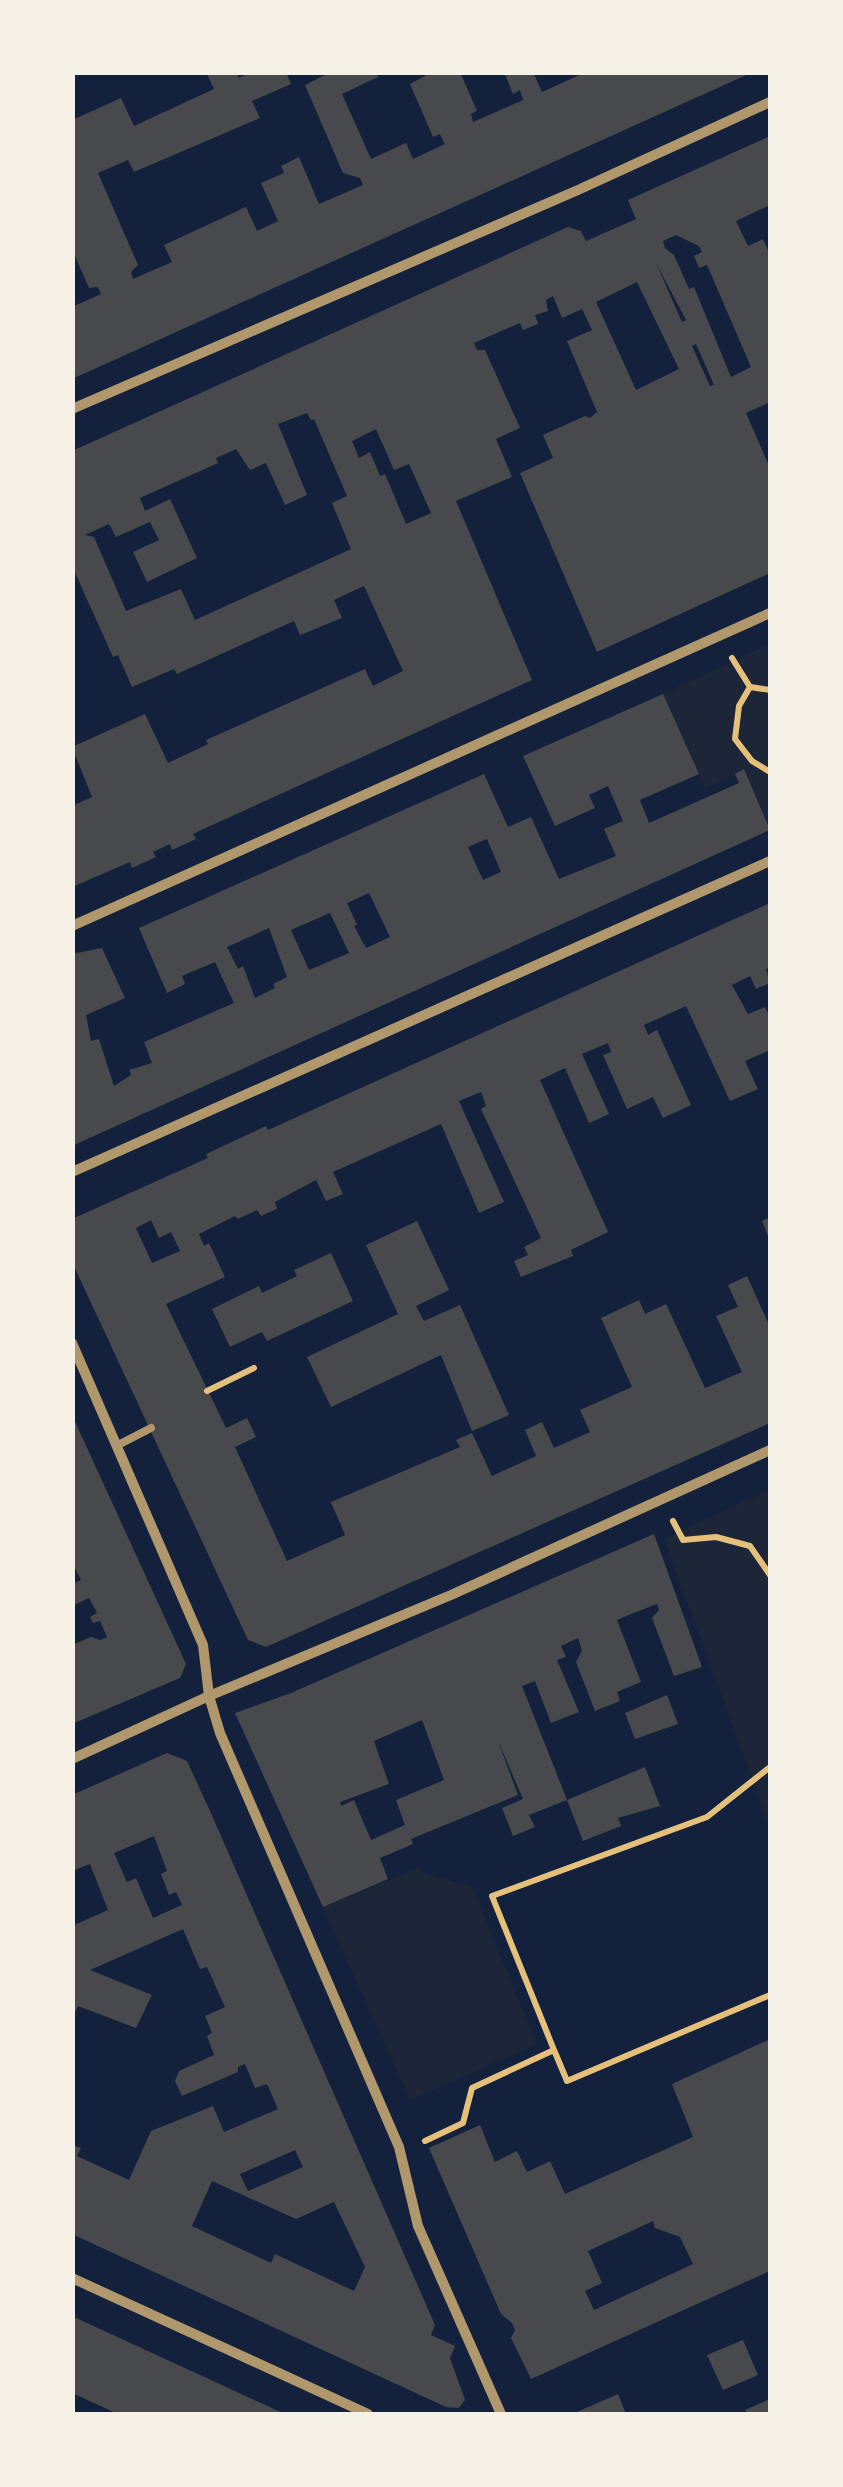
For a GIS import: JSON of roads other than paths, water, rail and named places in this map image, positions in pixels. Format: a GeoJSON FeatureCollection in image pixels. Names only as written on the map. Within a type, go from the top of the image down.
{"type":"FeatureCollection","features":[{"type":"Feature","properties":{"kind":"street"},"geometry":{"type":"LineString","coordinates":[[72,410],[770,102]]}},
{"type":"Feature","properties":{"kind":"street"},"geometry":{"type":"LineString","coordinates":[[72,926],[770,613]]}},
{"type":"Feature","properties":{"kind":"street"},"geometry":{"type":"LineString","coordinates":[[72,1172],[770,861]]}},
{"type":"Feature","properties":{"kind":"street"},"geometry":{"type":"LineString","coordinates":[[72,1343],[203,1644],[220,1733],[399,2146],[418,2226],[501,2414]]}},
{"type":"Feature","properties":{"kind":"street"},"geometry":{"type":"LineString","coordinates":[[72,1759],[210,1696],[452,1595],[770,1450]]}},
{"type":"Feature","properties":{"kind":"street"},"geometry":{"type":"LineString","coordinates":[[72,2278],[368,2414]]}},
{"type":"Feature","properties":{"kind":"lane"},"geometry":{"type":"LineString","coordinates":[[118,1445],[151,1428]]}}]}
